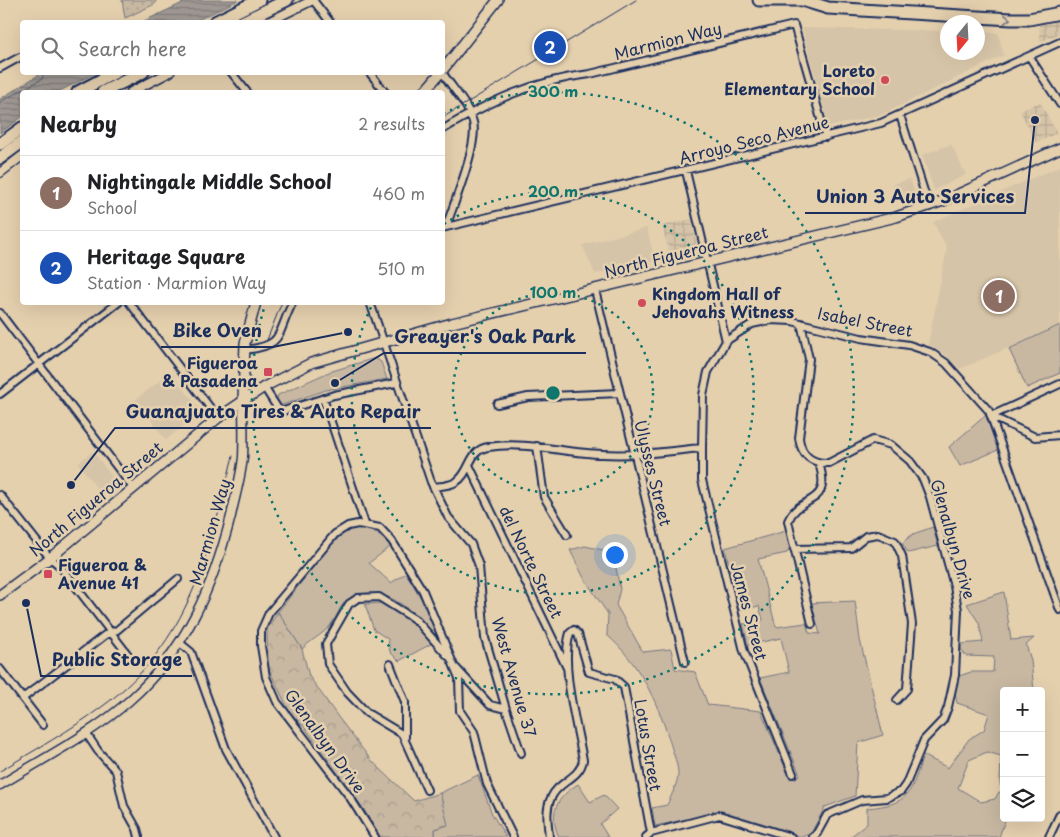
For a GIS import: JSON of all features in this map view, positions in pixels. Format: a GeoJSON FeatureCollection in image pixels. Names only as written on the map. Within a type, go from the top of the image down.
{"type":"FeatureCollection","features":[{"type":"Feature","properties":{"kind":"highway"},"geometry":{"type":"LineString","coordinates":[[219,20],[259,0]]}},
{"type":"Feature","properties":{"kind":"highway"},"geometry":{"type":"LineString","coordinates":[[246,20],[287,0]]}},
{"type":"Feature","properties":{"kind":"highway"},"geometry":{"type":"LineString","coordinates":[[759,0],[818,0]]}},
{"type":"Feature","properties":{"kind":"highway"},"geometry":{"type":"LineString","coordinates":[[802,0],[828,8],[1011,19],[1028,19],[1060,13]]}},
{"type":"Feature","properties":{"kind":"highway"},"geometry":{"type":"LineString","coordinates":[[82,90],[110,75]]}},
{"type":"Feature","properties":{"kind":"highway"},"geometry":{"type":"LineString","coordinates":[[107,90],[137,75]]}},
{"type":"Feature","properties":{"kind":"highway"},"geometry":{"type":"LineString","coordinates":[[0,144],[20,129]]}},
{"type":"Feature","properties":{"kind":"highway"},"geometry":{"type":"LineString","coordinates":[[0,158],[20,143]]}},
{"type":"Feature","properties":{"kind":"main road"},"geometry":{"type":"LineString","coordinates":[[445,68],[498,0]]}},
{"type":"Feature","properties":{"kind":"main road"},"geometry":{"type":"LineString","coordinates":[[426,90],[439,75]]}},
{"type":"Feature","properties":{"kind":"main road","name":"North Figueroa Street"},"geometry":{"type":"LineString","coordinates":[[0,595],[50,558],[218,418],[264,387],[311,364],[452,323],[896,217],[928,207],[1060,148]]}},
{"type":"Feature","properties":{"kind":"main road"},"geometry":{"type":"LineString","coordinates":[[243,400],[245,350],[249,325],[255,305]]}},
{"type":"Feature","properties":{"kind":"street"},"geometry":{"type":"LineString","coordinates":[[272,20],[313,0],[328,20]]}},
{"type":"Feature","properties":{"kind":"street","name":"Marmion Way"},"geometry":{"type":"LineString","coordinates":[[445,128],[469,114],[533,85],[557,78],[590,74],[794,25],[826,137]]}},
{"type":"Feature","properties":{"kind":"street","name":"Arroyo Seco Avenue"},"geometry":{"type":"LineString","coordinates":[[445,227],[686,171],[880,123],[900,116],[1060,42]]}},
{"type":"Feature","properties":{"kind":"street"},"geometry":{"type":"LineString","coordinates":[[1029,56],[1060,104]]}},
{"type":"Feature","properties":{"kind":"street"},"geometry":{"type":"LineString","coordinates":[[0,68],[20,57]]}},
{"type":"Feature","properties":{"kind":"street"},"geometry":{"type":"LineString","coordinates":[[135,90],[164,75]]}},
{"type":"Feature","properties":{"kind":"street"},"geometry":{"type":"LineString","coordinates":[[233,75],[245,90]]}},
{"type":"Feature","properties":{"kind":"street"},"geometry":{"type":"LineString","coordinates":[[371,75],[383,90]]}},
{"type":"Feature","properties":{"kind":"street"},"geometry":{"type":"LineString","coordinates":[[444,75],[469,114],[474,129],[473,142],[445,224]]}},
{"type":"Feature","properties":{"kind":"street"},"geometry":{"type":"LineString","coordinates":[[900,116],[928,207]]}},
{"type":"Feature","properties":{"kind":"street"},"geometry":{"type":"LineString","coordinates":[[0,172],[20,162]]}},
{"type":"Feature","properties":{"kind":"street"},"geometry":{"type":"LineString","coordinates":[[686,171],[726,342]]}},
{"type":"Feature","properties":{"kind":"street","name":"Ulysses Street"},"geometry":{"type":"LineString","coordinates":[[595,290],[685,662]]}},
{"type":"Feature","properties":{"kind":"street"},"geometry":{"type":"LineString","coordinates":[[0,394],[115,305]]}},
{"type":"Feature","properties":{"kind":"street"},"geometry":{"type":"LineString","coordinates":[[131,305],[218,418]]}},
{"type":"Feature","properties":{"kind":"street"},"geometry":{"type":"LineString","coordinates":[[245,350],[272,344],[292,305]]}},
{"type":"Feature","properties":{"kind":"street","name":"West Avenue 37"},"geometry":{"type":"LineString","coordinates":[[371,305],[433,487],[448,517],[471,544],[479,566],[484,631],[506,709],[521,753]]}},
{"type":"Feature","properties":{"kind":"street"},"geometry":{"type":"LineString","coordinates":[[0,313],[133,488]]}},
{"type":"Feature","properties":{"kind":"street","name":"Isabel Street"},"geometry":{"type":"LineString","coordinates":[[702,448],[705,382],[712,361],[726,342],[743,328],[761,321],[782,320],[861,338],[909,345],[930,352],[946,363],[989,411],[1060,610]]}},
{"type":"Feature","properties":{"kind":"street"},"geometry":{"type":"LineString","coordinates":[[801,323],[809,359],[800,444],[806,456],[819,463],[823,481],[822,487],[812,500],[791,514],[788,521],[812,624]]}},
{"type":"Feature","properties":{"kind":"street"},"geometry":{"type":"LineString","coordinates":[[264,387],[280,412],[323,398],[396,383]]}},
{"type":"Feature","properties":{"kind":"street"},"geometry":{"type":"LineString","coordinates":[[991,416],[1060,384]]}},
{"type":"Feature","properties":{"kind":"street"},"geometry":{"type":"LineString","coordinates":[[497,404],[528,397],[619,392]]}},
{"type":"Feature","properties":{"kind":"street"},"geometry":{"type":"LineString","coordinates":[[323,398],[365,524],[380,528],[386,533],[430,605],[461,686],[460,711],[474,732],[487,784],[513,837]]}},
{"type":"Feature","properties":{"kind":"street","name":"Marmion Way"},"geometry":{"type":"LineString","coordinates":[[0,784],[86,733],[122,707],[146,685],[180,643],[205,597],[223,546],[243,458],[243,400]]}},
{"type":"Feature","properties":{"kind":"street"},"geometry":{"type":"LineString","coordinates":[[991,416],[1035,437],[1060,435]]}},
{"type":"Feature","properties":{"kind":"street","name":"Glenalbyn Drive"},"geometry":{"type":"LineString","coordinates":[[813,837],[827,815],[862,800],[887,798],[901,791],[906,784],[924,740],[942,720],[948,707],[954,675],[958,610],[954,586],[930,497],[923,479],[910,461],[891,445],[873,440],[835,461],[819,463]]}},
{"type":"Feature","properties":{"kind":"street"},"geometry":{"type":"LineString","coordinates":[[433,487],[456,482],[469,465],[475,453],[485,447],[537,446],[601,454],[634,454],[702,448]]}},
{"type":"Feature","properties":{"kind":"street"},"geometry":{"type":"LineString","coordinates":[[537,446],[544,497],[567,535]]}},
{"type":"Feature","properties":{"kind":"street","name":"James Street"},"geometry":{"type":"LineString","coordinates":[[702,448],[702,480],[744,651],[793,774]]}},
{"type":"Feature","properties":{"kind":"street","name":"del Norte Street"},"geometry":{"type":"LineString","coordinates":[[469,465],[569,671]]}},
{"type":"Feature","properties":{"kind":"street"},"geometry":{"type":"LineString","coordinates":[[0,495],[50,558],[60,566],[129,656]]}},
{"type":"Feature","properties":{"kind":"street","name":"Glenalbyn Drive"},"geometry":{"type":"LineString","coordinates":[[365,524],[348,526],[341,529],[328,541],[269,612],[260,631],[266,677],[277,702],[349,796],[375,837]]}},
{"type":"Feature","properties":{"kind":"street"},"geometry":{"type":"LineString","coordinates":[[794,549],[850,548],[866,536],[878,534],[890,538],[898,545],[902,556],[912,624],[907,689],[897,700]]}},
{"type":"Feature","properties":{"kind":"street"},"geometry":{"type":"LineString","coordinates":[[23,698],[111,632],[117,630],[178,579]]}},
{"type":"Feature","properties":{"kind":"street"},"geometry":{"type":"LineString","coordinates":[[406,740],[397,730],[358,706],[336,678],[328,664],[325,650],[328,637],[354,601],[371,596],[385,599],[426,630],[453,665],[490,705],[506,709]]}},
{"type":"Feature","properties":{"kind":"street","name":"Lotus Street"},"geometry":{"type":"LineString","coordinates":[[569,671],[568,639],[570,633],[574,630],[578,634],[588,672],[615,679],[624,687],[648,835]]}},
{"type":"Feature","properties":{"kind":"street"},"geometry":{"type":"LineString","coordinates":[[180,643],[191,652],[226,749],[274,837]]}},
{"type":"Feature","properties":{"kind":"street"},"geometry":{"type":"LineString","coordinates":[[390,664],[405,702],[404,725],[406,740],[427,790]]}},
{"type":"Feature","properties":{"kind":"street"},"geometry":{"type":"LineString","coordinates":[[0,669],[43,725]]}},
{"type":"Feature","properties":{"kind":"street"},"geometry":{"type":"LineString","coordinates":[[549,837],[547,816],[551,797],[560,786],[579,771],[583,760],[569,671]]}},
{"type":"Feature","properties":{"kind":"street"},"geometry":{"type":"LineString","coordinates":[[86,733],[98,751],[116,770],[124,806],[137,829],[139,837]]}},
{"type":"Feature","properties":{"kind":"street"},"geometry":{"type":"LineString","coordinates":[[1049,837],[1060,814]]}},
{"type":"Feature","properties":{"kind":"street"},"geometry":{"type":"LineString","coordinates":[[648,835],[720,816],[791,837]]}},
{"type":"Feature","properties":{"kind":"shaded area"},"geometry":{"type":"Polygon","coordinates":[[[1060,20],[1060,33],[1040,42],[1039,25],[1060,20]]]}},
{"type":"Feature","properties":{"kind":"shaded area","name":"Loreto Elementary School"},"geometry":{"type":"Polygon","coordinates":[[[802,28],[940,31],[940,60],[985,60],[985,32],[998,33],[1004,55],[883,114],[829,127],[802,28]]]}},
{"type":"Feature","properties":{"kind":"shaded area"},"geometry":{"type":"Polygon","coordinates":[[[1040,102],[1057,133],[1036,143],[1020,111],[1040,102]]]}},
{"type":"Feature","properties":{"kind":"shaded area"},"geometry":{"type":"Polygon","coordinates":[[[951,144],[966,175],[934,190],[922,155],[951,144]]]}},
{"type":"Feature","properties":{"kind":"shaded area"},"geometry":{"type":"Polygon","coordinates":[[[1060,166],[1060,374],[1027,389],[1008,348],[960,369],[947,356],[928,344],[947,248],[933,222],[1060,166]]]}},
{"type":"Feature","properties":{"kind":"shaded area"},"geometry":{"type":"Polygon","coordinates":[[[910,179],[916,197],[898,202],[893,184],[910,179]]]}},
{"type":"Feature","properties":{"kind":"shaded area"},"geometry":{"type":"Polygon","coordinates":[[[691,219],[698,250],[670,256],[662,226],[691,219]]]}},
{"type":"Feature","properties":{"kind":"shaded area"},"geometry":{"type":"Polygon","coordinates":[[[647,228],[655,261],[595,274],[582,245],[647,228]]]}},
{"type":"Feature","properties":{"kind":"shaded area"},"geometry":{"type":"Polygon","coordinates":[[[171,372],[201,411],[166,440],[135,400],[171,372]]]}},
{"type":"Feature","properties":{"kind":"shaded area"},"geometry":{"type":"Polygon","coordinates":[[[93,451],[116,482],[101,494],[78,463],[93,451]]]}},
{"type":"Feature","properties":{"kind":"green space"},"geometry":{"type":"Polygon","coordinates":[[[122,0],[156,0],[155,4],[125,18],[122,0]]]}},
{"type":"Feature","properties":{"kind":"green space"},"geometry":{"type":"Polygon","coordinates":[[[1060,325],[1060,373],[1027,388],[1009,349],[1060,325]]]}},
{"type":"Feature","properties":{"kind":"green space"},"geometry":{"type":"Polygon","coordinates":[[[375,358],[381,362],[387,379],[326,390],[279,406],[276,401],[278,395],[329,372],[375,358]]]}},
{"type":"Feature","properties":{"kind":"green space"},"geometry":{"type":"Polygon","coordinates":[[[986,415],[998,450],[960,466],[949,447],[986,415]]]}},
{"type":"Feature","properties":{"kind":"green space"},"geometry":{"type":"Polygon","coordinates":[[[933,527],[938,546],[908,553],[902,543],[913,534],[933,527]]]}},
{"type":"Feature","properties":{"kind":"green space"},"geometry":{"type":"Polygon","coordinates":[[[358,528],[376,534],[391,546],[369,563],[391,583],[406,573],[425,605],[439,639],[422,621],[401,604],[389,597],[364,593],[347,600],[330,626],[302,649],[278,612],[329,547],[347,530],[358,528]]]}},
{"type":"Feature","properties":{"kind":"green space"},"geometry":{"type":"Polygon","coordinates":[[[786,531],[790,546],[787,553],[758,559],[776,627],[806,623],[809,633],[820,634],[811,603],[855,601],[860,640],[883,735],[858,743],[855,796],[825,807],[811,833],[802,837],[727,814],[711,814],[655,826],[652,808],[667,805],[677,780],[677,764],[664,724],[645,682],[628,657],[607,635],[608,614],[584,578],[570,550],[585,546],[613,552],[620,589],[616,605],[643,652],[671,649],[675,669],[695,672],[708,705],[761,711],[790,779],[800,775],[760,678],[789,672],[781,638],[748,645],[743,624],[763,620],[759,606],[740,610],[725,548],[786,531]]]}},
{"type":"Feature","properties":{"kind":"green space"},"geometry":{"type":"Polygon","coordinates":[[[1004,592],[1011,640],[1034,638],[1026,645],[1031,660],[1034,687],[1000,687],[1000,756],[987,752],[969,760],[958,788],[981,802],[995,799],[1000,792],[1000,822],[1005,822],[999,837],[850,837],[867,824],[867,808],[892,804],[907,795],[923,755],[948,768],[969,739],[984,730],[989,714],[957,703],[955,693],[959,676],[971,672],[993,672],[994,657],[966,656],[961,649],[961,644],[983,642],[979,623],[967,604],[1004,592]]]}},
{"type":"Feature","properties":{"kind":"green space"},"geometry":{"type":"Polygon","coordinates":[[[381,603],[409,620],[431,644],[399,661],[390,652],[388,639],[374,630],[365,604],[381,603]]]}},
{"type":"Feature","properties":{"kind":"green space"},"geometry":{"type":"Polygon","coordinates":[[[278,612],[302,649],[309,676],[371,760],[414,801],[440,793],[448,825],[435,829],[435,837],[380,837],[363,808],[305,728],[289,711],[268,667],[267,629],[278,612]]]}},
{"type":"Feature","properties":{"kind":"green space"},"geometry":{"type":"Polygon","coordinates":[[[478,775],[492,814],[506,837],[435,837],[435,829],[447,825],[440,793],[478,775]]]}},
{"type":"Feature","properties":{"kind":"green space"},"geometry":{"type":"Polygon","coordinates":[[[578,784],[590,802],[604,795],[617,809],[600,824],[608,837],[559,837],[554,820],[556,806],[565,794],[578,784]]]}},
{"type":"Feature","properties":{"kind":"water"},"geometry":{"type":"Polygon","coordinates":[[[189,0],[238,0],[198,20],[146,20],[189,0]]]}},
{"type":"Feature","properties":{"kind":"water"},"geometry":{"type":"Polygon","coordinates":[[[38,75],[91,75],[62,90],[20,90],[20,118],[0,133],[0,99],[38,75]]]}},
{"type":"Feature","properties":{"kind":"tram line"},"geometry":{"type":"LineString","coordinates":[[445,116],[636,0]]}},
{"type":"Feature","properties":{"kind":"tram line"},"geometry":{"type":"LineString","coordinates":[[267,340],[281,305]]}},
{"type":"Feature","properties":{"kind":"tram line"},"geometry":{"type":"LineString","coordinates":[[0,771],[91,715],[133,681],[156,654],[176,625],[204,562],[233,456]]}},
{"type":"Feature","properties":{"kind":"place","name":"Heritage Square"},"geometry":{"type":"Point","coordinates":[550,47]}},
{"type":"Feature","properties":{"kind":"place","name":"Loreto Elementary School"},"geometry":{"type":"Point","coordinates":[885,80]}},
{"type":"Feature","properties":{"kind":"place","name":"Union 3 Auto Services"},"geometry":{"type":"Point","coordinates":[1035,120]}},
{"type":"Feature","properties":{"kind":"place","name":"Nightingale Middle School"},"geometry":{"type":"Point","coordinates":[999,296]}},
{"type":"Feature","properties":{"kind":"place","name":"Kingdom Hall of Jehovahs Witness"},"geometry":{"type":"Point","coordinates":[642,303]}},
{"type":"Feature","properties":{"kind":"place","name":"Bike Oven"},"geometry":{"type":"Point","coordinates":[348,332]}},
{"type":"Feature","properties":{"kind":"place","name":"Figueroa & Pasadena"},"geometry":{"type":"Point","coordinates":[268,372]}},
{"type":"Feature","properties":{"kind":"place","name":"Greayer's Oak Park"},"geometry":{"type":"Point","coordinates":[335,383]}},
{"type":"Feature","properties":{"kind":"place","name":"Guanajuato Tires & Auto Repair"},"geometry":{"type":"Point","coordinates":[71,485]}},
{"type":"Feature","properties":{"kind":"place","name":"Figueroa & Avenue 41"},"geometry":{"type":"Point","coordinates":[48,574]}},
{"type":"Feature","properties":{"kind":"place","name":"Public Storage"},"geometry":{"type":"Point","coordinates":[26,603]}}]}
